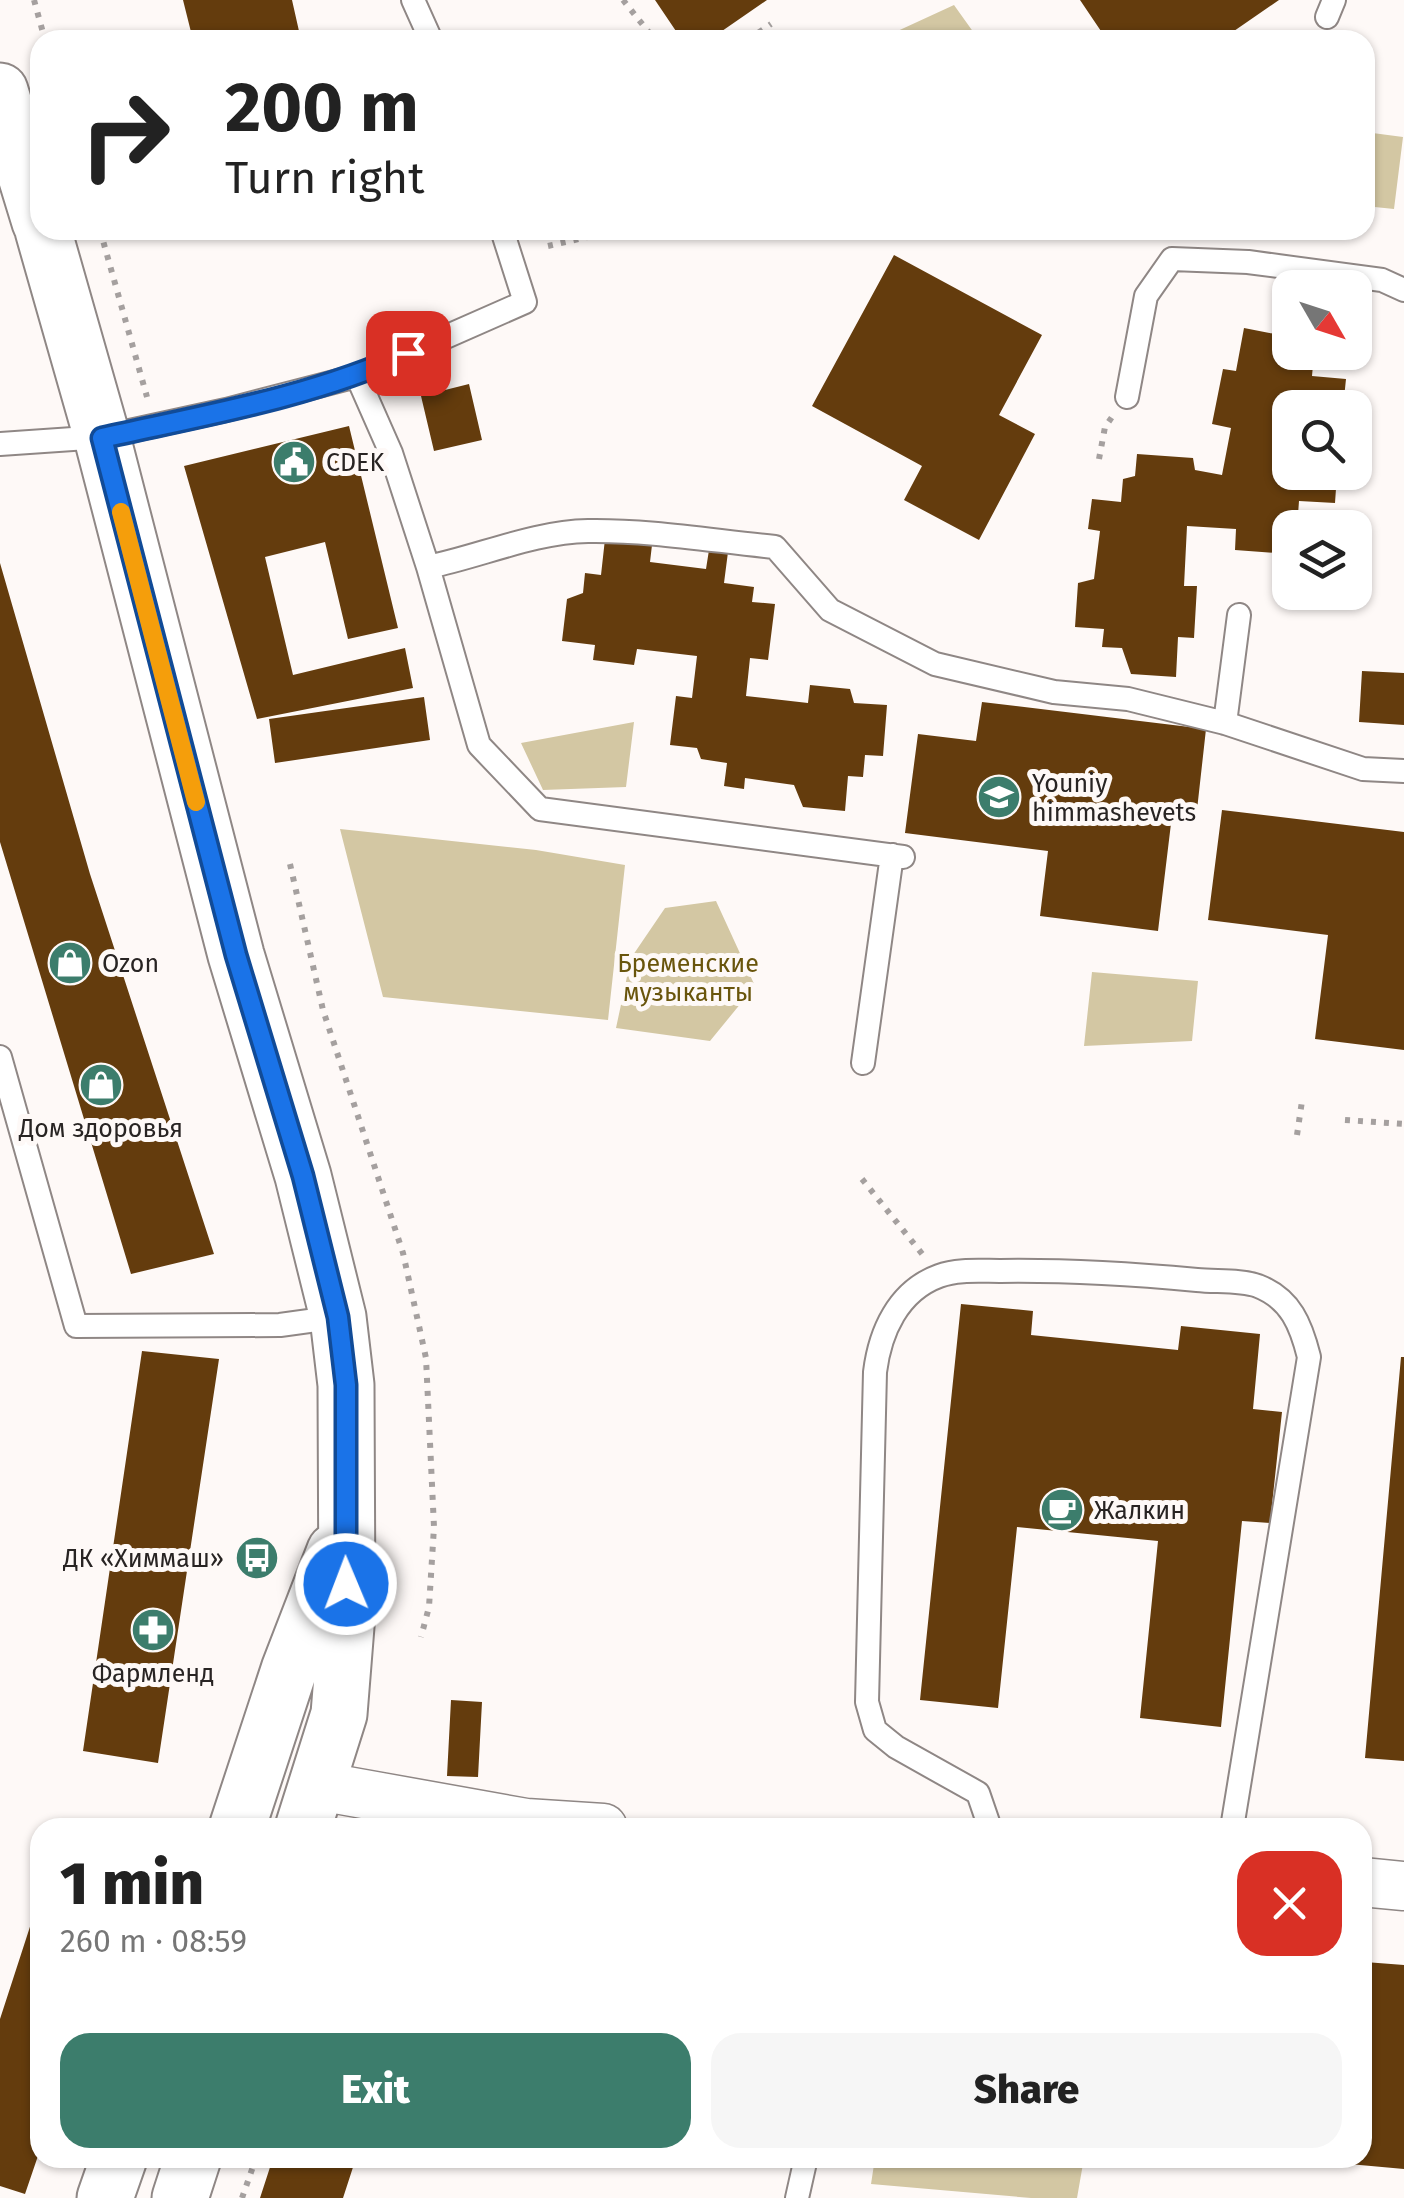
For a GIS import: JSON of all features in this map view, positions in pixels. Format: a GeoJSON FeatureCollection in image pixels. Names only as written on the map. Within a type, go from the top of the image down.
{"type":"FeatureCollection","features":[{"type":"Feature","properties":{"kind":"main road"},"geometry":{"type":"LineString","coordinates":[[0,91],[30,189]]}},
{"type":"Feature","properties":{"kind":"main road"},"geometry":{"type":"LineString","coordinates":[[45,240],[102,438],[236,955],[303,1176],[338,1317],[346,1385],[347,1614],[339,1714],[311,1807]]}},
{"type":"Feature","properties":{"kind":"main road"},"geometry":{"type":"LineString","coordinates":[[240,1818],[290,1670],[345,1525]]}},
{"type":"Feature","properties":{"kind":"main road"},"geometry":{"type":"LineString","coordinates":[[105,2198],[116,2168]]}},
{"type":"Feature","properties":{"kind":"main road"},"geometry":{"type":"LineString","coordinates":[[180,2198],[190,2168]]}},
{"type":"Feature","properties":{"kind":"street"},"geometry":{"type":"LineString","coordinates":[[311,1807],[459,1818]]}},
{"type":"Feature","properties":{"kind":"street"},"geometry":{"type":"LineString","coordinates":[[1372,1883],[1404,1886]]}},
{"type":"Feature","properties":{"kind":"lane"},"geometry":{"type":"LineString","coordinates":[[414,0],[427,30]]}},
{"type":"Feature","properties":{"kind":"lane"},"geometry":{"type":"LineString","coordinates":[[0,444],[102,438],[358,376],[525,302],[505,240]]}},
{"type":"Feature","properties":{"kind":"lane"},"geometry":{"type":"LineString","coordinates":[[1126,396],[1146,296],[1172,259],[1286,267],[1382,280],[1404,290]]}},
{"type":"Feature","properties":{"kind":"lane"},"geometry":{"type":"LineString","coordinates":[[358,376],[390,452],[480,745],[540,809],[898,856],[863,1062]]}},
{"type":"Feature","properties":{"kind":"lane"},"geometry":{"type":"LineString","coordinates":[[428,568],[535,538],[586,531],[775,547],[830,610],[935,664],[1054,692],[1128,698],[1224,723],[1364,769],[1404,771]]}},
{"type":"Feature","properties":{"kind":"lane"},"geometry":{"type":"LineString","coordinates":[[1224,723],[1238,615]]}},
{"type":"Feature","properties":{"kind":"lane"},"geometry":{"type":"LineString","coordinates":[[0,1057],[76,1326],[280,1324],[338,1317]]}},
{"type":"Feature","properties":{"kind":"lane"},"geometry":{"type":"LineString","coordinates":[[987,1818],[978,1793],[896,1747],[875,1730],[867,1702],[874,1372],[878,1344],[894,1311],[913,1290],[939,1276],[962,1272],[1078,1270],[1257,1286],[1291,1308],[1309,1356],[1234,1818]]}},
{"type":"Feature","properties":{"kind":"lane"},"geometry":{"type":"LineString","coordinates":[[797,2198],[804,2168]]}},
{"type":"Feature","properties":{"kind":"path"},"geometry":{"type":"LineString","coordinates":[[34,0],[42,30]]}},
{"type":"Feature","properties":{"kind":"path"},"geometry":{"type":"LineString","coordinates":[[623,0],[647,30]]}},
{"type":"Feature","properties":{"kind":"path"},"geometry":{"type":"LineString","coordinates":[[762,30],[771,24]]}},
{"type":"Feature","properties":{"kind":"path"},"geometry":{"type":"LineString","coordinates":[[103,240],[154,426]]}},
{"type":"Feature","properties":{"kind":"path"},"geometry":{"type":"LineString","coordinates":[[548,246],[574,240]]}},
{"type":"Feature","properties":{"kind":"path"},"geometry":{"type":"LineString","coordinates":[[1100,458],[1105,427]]}},
{"type":"Feature","properties":{"kind":"path"},"geometry":{"type":"LineString","coordinates":[[290,864],[323,1010],[403,1252],[426,1358],[434,1527],[428,1607],[421,1637]]}},
{"type":"Feature","properties":{"kind":"path"},"geometry":{"type":"LineString","coordinates":[[1297,1135],[1302,1101]]}},
{"type":"Feature","properties":{"kind":"path"},"geometry":{"type":"LineString","coordinates":[[1346,1120],[1404,1124]]}},
{"type":"Feature","properties":{"kind":"path"},"geometry":{"type":"LineString","coordinates":[[862,1179],[939,1276]]}},
{"type":"Feature","properties":{"kind":"path"},"geometry":{"type":"LineString","coordinates":[[242,2198],[252,2168]]}},
{"type":"Feature","properties":{"kind":"green space"},"geometry":{"type":"Polygon","coordinates":[[[954,5],[972,30],[900,30],[954,5]]]}},
{"type":"Feature","properties":{"kind":"green space"},"geometry":{"type":"Polygon","coordinates":[[[1375,133],[1403,137],[1394,209],[1375,207],[1375,133]]]}},
{"type":"Feature","properties":{"kind":"green space"},"geometry":{"type":"Polygon","coordinates":[[[634,722],[626,787],[543,790],[521,743],[634,722]]]}},
{"type":"Feature","properties":{"kind":"green space"},"geometry":{"type":"Polygon","coordinates":[[[340,829],[536,850],[625,865],[608,1020],[383,997],[340,829]]]}},
{"type":"Feature","properties":{"kind":"green space","name":"Бременские музыканты"},"geometry":{"type":"Polygon","coordinates":[[[716,901],[755,986],[710,1041],[616,1028],[631,958],[665,908],[716,901]]]}},
{"type":"Feature","properties":{"kind":"green space"},"geometry":{"type":"Polygon","coordinates":[[[1092,972],[1198,981],[1192,1041],[1084,1046],[1092,972]]]}},
{"type":"Feature","properties":{"kind":"green space"},"geometry":{"type":"Polygon","coordinates":[[[873,2168],[1082,2168],[1077,2198],[1031,2198],[871,2184],[873,2168]]]}},
{"type":"Feature","properties":{"kind":"building"},"geometry":{"type":"Polygon","coordinates":[[[183,0],[292,0],[299,30],[190,30],[183,0]]]}},
{"type":"Feature","properties":{"kind":"building"},"geometry":{"type":"Polygon","coordinates":[[[655,0],[767,0],[724,30],[675,30],[655,0]]]}},
{"type":"Feature","properties":{"kind":"building"},"geometry":{"type":"Polygon","coordinates":[[[1080,0],[1279,0],[1236,30],[1100,30],[1080,0]]]}},
{"type":"Feature","properties":{"kind":"building"},"geometry":{"type":"Polygon","coordinates":[[[894,255],[1042,335],[999,415],[1035,434],[979,540],[904,500],[922,466],[812,406],[894,255]]]}},
{"type":"Feature","properties":{"kind":"building"},"geometry":{"type":"Polygon","coordinates":[[[1244,328],[1272,333],[1272,370],[1313,370],[1312,376],[1346,379],[1345,390],[1272,390],[1272,490],[1336,490],[1335,503],[1299,501],[1298,510],[1272,510],[1272,553],[1235,550],[1236,529],[1187,526],[1184,586],[1197,586],[1194,638],[1178,637],[1176,677],[1131,674],[1122,648],[1102,647],[1104,629],[1075,627],[1078,583],[1094,579],[1100,531],[1088,529],[1092,499],[1121,502],[1123,479],[1135,476],[1137,454],[1193,458],[1195,470],[1222,475],[1231,428],[1212,424],[1223,369],[1236,371],[1244,328]]]}},
{"type":"Feature","properties":{"kind":"building"},"geometry":{"type":"Polygon","coordinates":[[[469,384],[482,440],[434,451],[421,396],[469,384]]]}},
{"type":"Feature","properties":{"kind":"building"},"geometry":{"type":"Polygon","coordinates":[[[349,426],[398,628],[348,639],[325,542],[265,557],[293,675],[405,648],[413,688],[257,719],[184,466],[349,426]]]}},
{"type":"Feature","properties":{"kind":"building"},"geometry":{"type":"Polygon","coordinates":[[[605,539],[652,545],[650,562],[706,569],[709,550],[728,552],[724,583],[754,587],[752,602],[775,604],[768,660],[750,658],[746,696],[808,703],[810,685],[850,689],[854,703],[887,705],[883,756],[865,755],[863,777],[848,776],[845,811],[803,807],[794,785],[745,778],[744,789],[724,786],[727,763],[701,759],[697,748],[670,745],[676,696],[692,698],[697,656],[637,649],[634,665],[593,660],[595,645],[562,641],[567,599],[583,593],[585,573],[601,575],[605,539]]]}},
{"type":"Feature","properties":{"kind":"building"},"geometry":{"type":"Polygon","coordinates":[[[0,563],[90,874],[214,1254],[131,1274],[0,842],[0,563]]]}},
{"type":"Feature","properties":{"kind":"building"},"geometry":{"type":"Polygon","coordinates":[[[1362,671],[1404,673],[1404,725],[1359,722],[1362,671]]]}},
{"type":"Feature","properties":{"kind":"building"},"geometry":{"type":"Polygon","coordinates":[[[424,697],[430,740],[275,763],[269,719],[424,697]]]}},
{"type":"Feature","properties":{"kind":"building"},"geometry":{"type":"Polygon","coordinates":[[[982,702],[1206,729],[1197,810],[1173,807],[1158,931],[1040,916],[1048,851],[905,833],[918,734],[976,741],[982,702]]]}},
{"type":"Feature","properties":{"kind":"building"},"geometry":{"type":"Polygon","coordinates":[[[1222,810],[1404,832],[1404,1050],[1315,1039],[1328,935],[1208,920],[1222,810]]]}},
{"type":"Feature","properties":{"kind":"building"},"geometry":{"type":"Polygon","coordinates":[[[961,1304],[1033,1311],[1031,1335],[1178,1350],[1181,1326],[1260,1334],[1253,1409],[1282,1412],[1270,1523],[1242,1521],[1221,1727],[1140,1718],[1158,1541],[1017,1527],[998,1708],[920,1700],[961,1304]]]}},
{"type":"Feature","properties":{"kind":"building"},"geometry":{"type":"Polygon","coordinates":[[[142,1351],[219,1359],[158,1763],[83,1751],[142,1351]]]}},
{"type":"Feature","properties":{"kind":"building"},"geometry":{"type":"Polygon","coordinates":[[[1404,1357],[1404,1761],[1365,1758],[1404,1357]]]}},
{"type":"Feature","properties":{"kind":"building"},"geometry":{"type":"Polygon","coordinates":[[[451,1700],[482,1702],[478,1777],[447,1776],[451,1700]]]}},
{"type":"Feature","properties":{"kind":"building"},"geometry":{"type":"Polygon","coordinates":[[[30,1927],[30,2168],[34,2168],[25,2194],[0,2186],[0,2019],[30,1927]]]}},
{"type":"Feature","properties":{"kind":"building"},"geometry":{"type":"Polygon","coordinates":[[[1372,1963],[1404,1965],[1404,2169],[1372,2166],[1372,1963]]]}},
{"type":"Feature","properties":{"kind":"building"},"geometry":{"type":"Polygon","coordinates":[[[270,2168],[353,2168],[343,2198],[260,2198],[270,2168]]]}},
{"type":"Feature","properties":{"kind":"slow traffic"},"geometry":{"type":"LineString","coordinates":[[121,512],[196,802]]}},
{"type":"Feature","properties":{"kind":"place","name":"CDEK"},"geometry":{"type":"Point","coordinates":[294,462]}},
{"type":"Feature","properties":{"kind":"place","name":"Youniy himmashevets"},"geometry":{"type":"Point","coordinates":[999,797]}},
{"type":"Feature","properties":{"kind":"place","name":"Ozon"},"geometry":{"type":"Point","coordinates":[70,963]}},
{"type":"Feature","properties":{"kind":"place","name":"Дом здоровья"},"geometry":{"type":"Point","coordinates":[101,1085]}},
{"type":"Feature","properties":{"kind":"place","name":"Жалкин"},"geometry":{"type":"Point","coordinates":[1062,1510]}},
{"type":"Feature","properties":{"kind":"place","name":"ДК «Химмаш»"},"geometry":{"type":"Point","coordinates":[257,1558]}},
{"type":"Feature","properties":{"kind":"place","name":"Фармленд"},"geometry":{"type":"Point","coordinates":[153,1630]}},
{"type":"Feature","properties":{"kind":"route"},"geometry":{"type":"LineString","coordinates":[[346,1584],[346,1385],[338,1317],[303,1176],[236,955],[102,438],[358,376],[408,353]]}}]}
